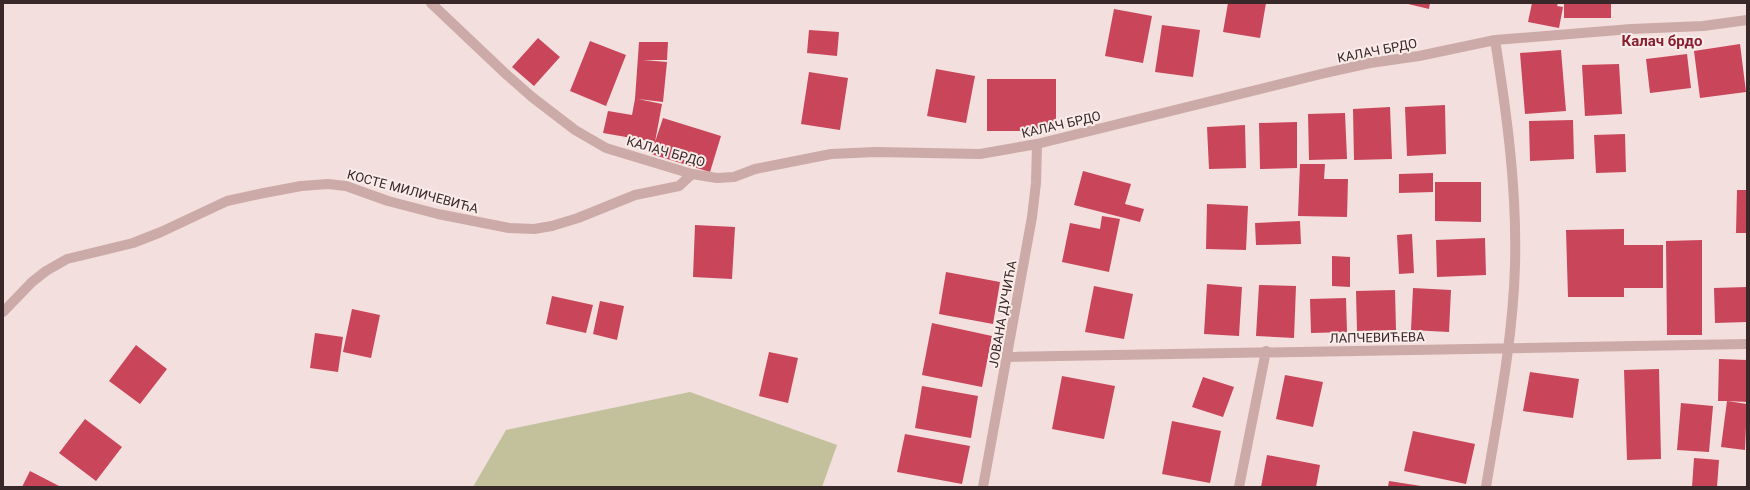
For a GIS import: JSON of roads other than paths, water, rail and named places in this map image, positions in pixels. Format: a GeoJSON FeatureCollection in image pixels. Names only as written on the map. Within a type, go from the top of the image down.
{"type":"FeatureCollection","features":[{"type":"Feature","properties":{"kind":"street","name":"КАЛАЧ БРДО"},"geometry":{"type":"LineString","coordinates":[[431,3],[512,79],[575,130],[606,148],[692,174],[717,178],[734,176],[755,169],[831,154],[876,152],[980,154],[1037,144],[1321,74],[1370,63],[1419,56],[1495,40],[1631,29],[1702,26],[1747,20]]}},
{"type":"Feature","properties":{"kind":"street"},"geometry":{"type":"LineString","coordinates":[[1486,487],[1508,349],[1515,266],[1513,173],[1507,114],[1495,40]]}},
{"type":"Feature","properties":{"kind":"street","name":"ЈОВАНА ДУЧИЋА"},"geometry":{"type":"LineString","coordinates":[[983,487],[1032,217],[1036,183],[1037,144]]}},
{"type":"Feature","properties":{"kind":"street","name":"КОСТЕ МИЛИЧЕВИЋА"},"geometry":{"type":"LineString","coordinates":[[3,312],[32,282],[46,271],[67,259],[133,243],[227,202],[264,193],[301,186],[328,184],[346,186],[388,201],[438,214],[509,228],[534,228],[552,226],[578,218],[635,195],[679,186],[692,174]]}},
{"type":"Feature","properties":{"kind":"street","name":"ЛАПЧЕВИЋЕВА"},"geometry":{"type":"LineString","coordinates":[[1007,357],[1266,351],[1508,349],[1747,344]]}},
{"type":"Feature","properties":{"kind":"street"},"geometry":{"type":"LineString","coordinates":[[1239,487],[1266,351]]}},
{"type":"Feature","properties":{"kind":"district","name":"Калач брдо"},"geometry":{"type":"Point","coordinates":[1662,41]}}]}
